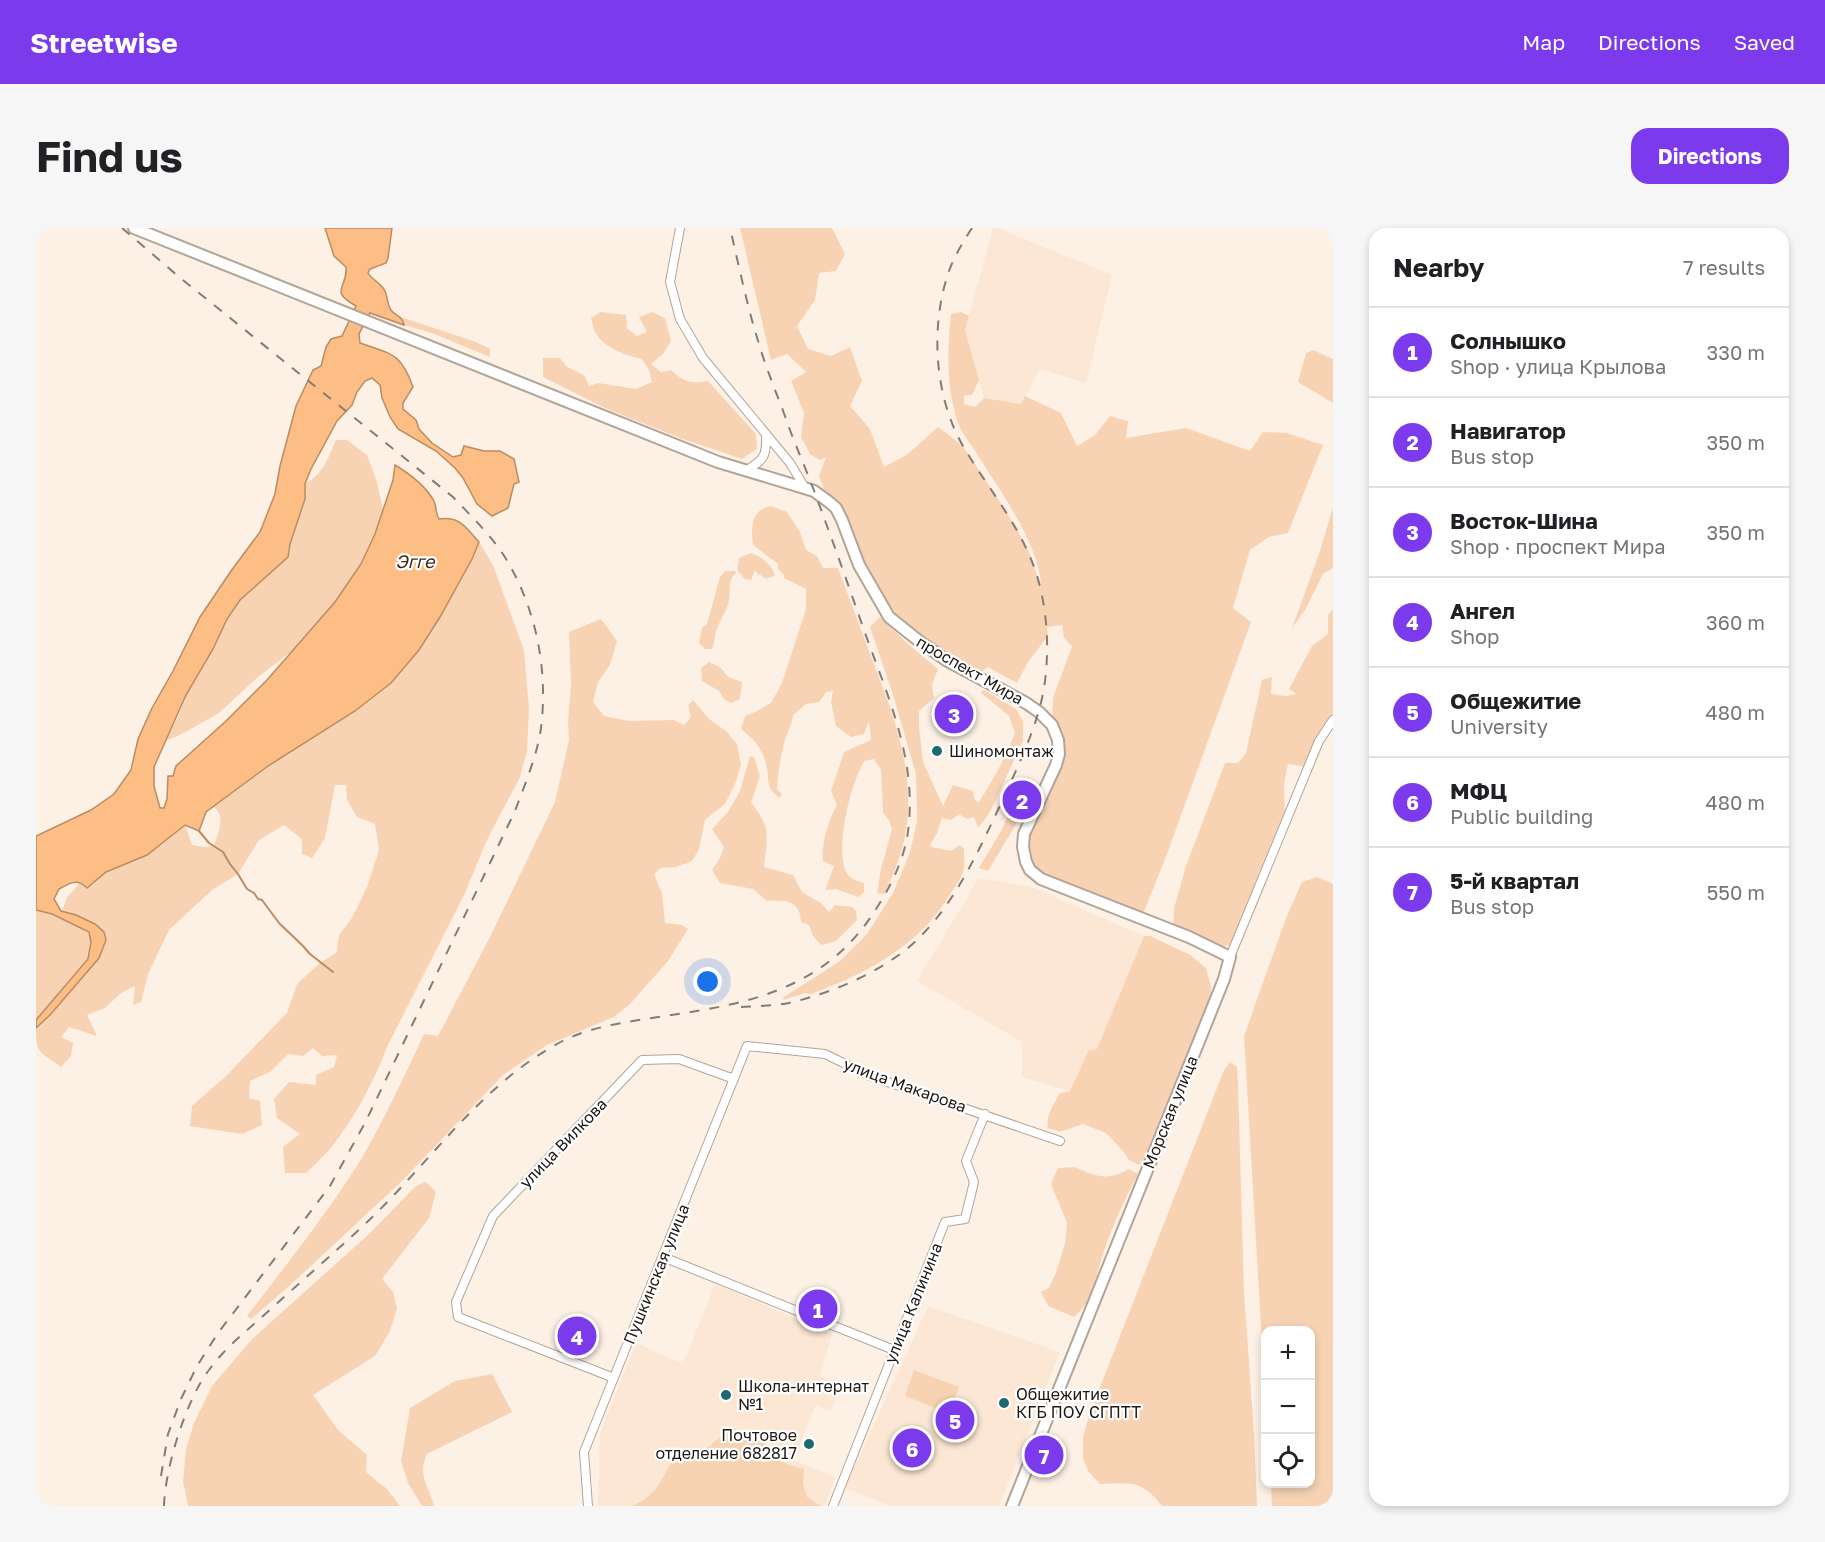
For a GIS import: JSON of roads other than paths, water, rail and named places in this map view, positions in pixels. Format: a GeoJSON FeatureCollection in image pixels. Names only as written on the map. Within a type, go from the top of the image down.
{"type":"FeatureCollection","features":[{"type":"Feature","properties":{"kind":"main road","name":"проспект Мира"},"geometry":{"type":"LineString","coordinates":[[134,228],[718,462],[814,491],[836,508],[859,565],[889,617],[946,660],[1026,703],[1052,725],[1058,740],[1059,754],[1024,834],[1023,847],[1030,870],[1041,879],[1181,934],[1230,957]]}},
{"type":"Feature","properties":{"kind":"main road","name":"Морская улица"},"geometry":{"type":"LineString","coordinates":[[1012,1506],[1224,980],[1230,957]]}},
{"type":"Feature","properties":{"kind":"street"},"geometry":{"type":"LineString","coordinates":[[680,228],[670,282],[680,319],[703,358],[790,463],[805,488]]}},
{"type":"Feature","properties":{"kind":"street"},"geometry":{"type":"LineString","coordinates":[[746,471],[760,462],[767,450],[766,433]]}},
{"type":"Feature","properties":{"kind":"street","name":"Морская улица"},"geometry":{"type":"LineString","coordinates":[[1230,957],[1319,741],[1333,720]]}},
{"type":"Feature","properties":{"kind":"street","name":"Пушкинская улица"},"geometry":{"type":"LineString","coordinates":[[588,1506],[584,1452],[747,1046]]}},
{"type":"Feature","properties":{"kind":"street","name":"улица Макарова"},"geometry":{"type":"LineString","coordinates":[[747,1046],[825,1054],[870,1076],[1060,1141]]}},
{"type":"Feature","properties":{"kind":"street","name":"улица Вилкова"},"geometry":{"type":"LineString","coordinates":[[614,1378],[458,1317],[456,1302],[494,1216],[642,1060],[679,1059],[734,1079]]}},
{"type":"Feature","properties":{"kind":"street","name":"улица Калинина"},"geometry":{"type":"LineString","coordinates":[[833,1506],[945,1222],[966,1219],[974,1182],[966,1161],[985,1114]]}},
{"type":"Feature","properties":{"kind":"street"},"geometry":{"type":"LineString","coordinates":[[663,1257],[894,1350]]}},
{"type":"Feature","properties":{"kind":"water","name":"Эгге"},"geometry":{"type":"Polygon","coordinates":[[[325,228],[392,228],[386,263],[370,269],[368,273],[383,288],[390,308],[402,319],[404,325],[370,313],[359,334],[360,343],[394,356],[404,367],[413,387],[403,403],[403,409],[416,420],[419,429],[432,443],[453,457],[461,455],[464,446],[484,451],[500,451],[514,459],[519,482],[514,484],[508,508],[492,516],[477,504],[455,468],[436,451],[398,429],[382,398],[380,385],[372,378],[365,381],[352,405],[337,421],[311,469],[305,484],[305,499],[288,557],[240,600],[227,619],[213,649],[186,695],[154,767],[154,786],[160,808],[164,808],[167,799],[168,776],[173,776],[176,766],[267,680],[335,602],[361,564],[375,534],[393,480],[395,465],[422,485],[434,501],[439,519],[458,521],[479,542],[472,559],[419,650],[391,683],[355,711],[268,766],[206,812],[199,831],[185,825],[147,855],[106,872],[87,888],[77,882],[59,889],[54,899],[61,911],[95,924],[104,932],[106,940],[99,958],[36,1028],[36,1020],[88,959],[91,942],[89,932],[52,914],[36,910],[36,836],[91,810],[114,794],[131,770],[138,739],[200,617],[260,532],[275,494],[296,406],[313,370],[321,366],[326,347],[331,339],[342,336],[356,306],[348,301],[341,292],[346,267],[334,256],[325,228]]]}},
{"type":"Feature","properties":{"kind":"waterway"},"geometry":{"type":"LineString","coordinates":[[199,831],[209,843],[223,852],[247,889],[262,900],[279,923],[310,954],[333,972]]}},
{"type":"Feature","properties":{"kind":"railway"},"geometry":{"type":"LineString","coordinates":[[122,228],[179,277],[453,497],[476,521],[509,564],[527,602],[538,643],[543,686],[543,707],[537,749],[515,811],[365,1123],[330,1186],[218,1333],[197,1366],[168,1434],[161,1476]]}},
{"type":"Feature","properties":{"kind":"railway"},"geometry":{"type":"LineString","coordinates":[[164,1506],[168,1473],[178,1435],[192,1399],[215,1362],[365,1224],[479,1104],[503,1082],[557,1044],[582,1033],[623,1023],[727,1005],[784,988],[810,974],[834,957],[856,936],[876,909],[893,878],[908,834],[910,797],[904,749],[882,679],[820,506],[765,362],[730,228]]}},
{"type":"Feature","properties":{"kind":"railway"},"geometry":{"type":"LineString","coordinates":[[741,1007],[789,1003],[836,988],[881,967],[908,948],[925,932],[953,896],[976,855],[1006,793],[1038,715],[1046,676],[1047,651],[1041,591],[1028,551],[953,426],[941,383],[937,337],[943,292],[949,271],[972,228]]}},
{"type":"Feature","properties":{"kind":"place","name":"Восток-Шина"},"geometry":{"type":"Point","coordinates":[954,714]}},
{"type":"Feature","properties":{"kind":"place","name":"Шиномонтаж"},"geometry":{"type":"Point","coordinates":[937,751]}},
{"type":"Feature","properties":{"kind":"place","name":"Навигатор"},"geometry":{"type":"Point","coordinates":[1022,800]}},
{"type":"Feature","properties":{"kind":"place","name":"Солнышко"},"geometry":{"type":"Point","coordinates":[818,1309]}},
{"type":"Feature","properties":{"kind":"place","name":"Ангел"},"geometry":{"type":"Point","coordinates":[577,1336]}},
{"type":"Feature","properties":{"kind":"place","name":"Школа-интернат №1"},"geometry":{"type":"Point","coordinates":[726,1395]}},
{"type":"Feature","properties":{"kind":"place","name":"Общежитие КГБ ПОУ СГПТТ"},"geometry":{"type":"Point","coordinates":[1004,1403]}},
{"type":"Feature","properties":{"kind":"place","name":"Общежитие"},"geometry":{"type":"Point","coordinates":[955,1420]}},
{"type":"Feature","properties":{"kind":"place","name":"Почтовое отделение 682817"},"geometry":{"type":"Point","coordinates":[809,1444]}},
{"type":"Feature","properties":{"kind":"place","name":"МФЦ"},"geometry":{"type":"Point","coordinates":[912,1448]}},
{"type":"Feature","properties":{"kind":"place","name":"5-й квартал"},"geometry":{"type":"Point","coordinates":[1044,1455]}}]}
